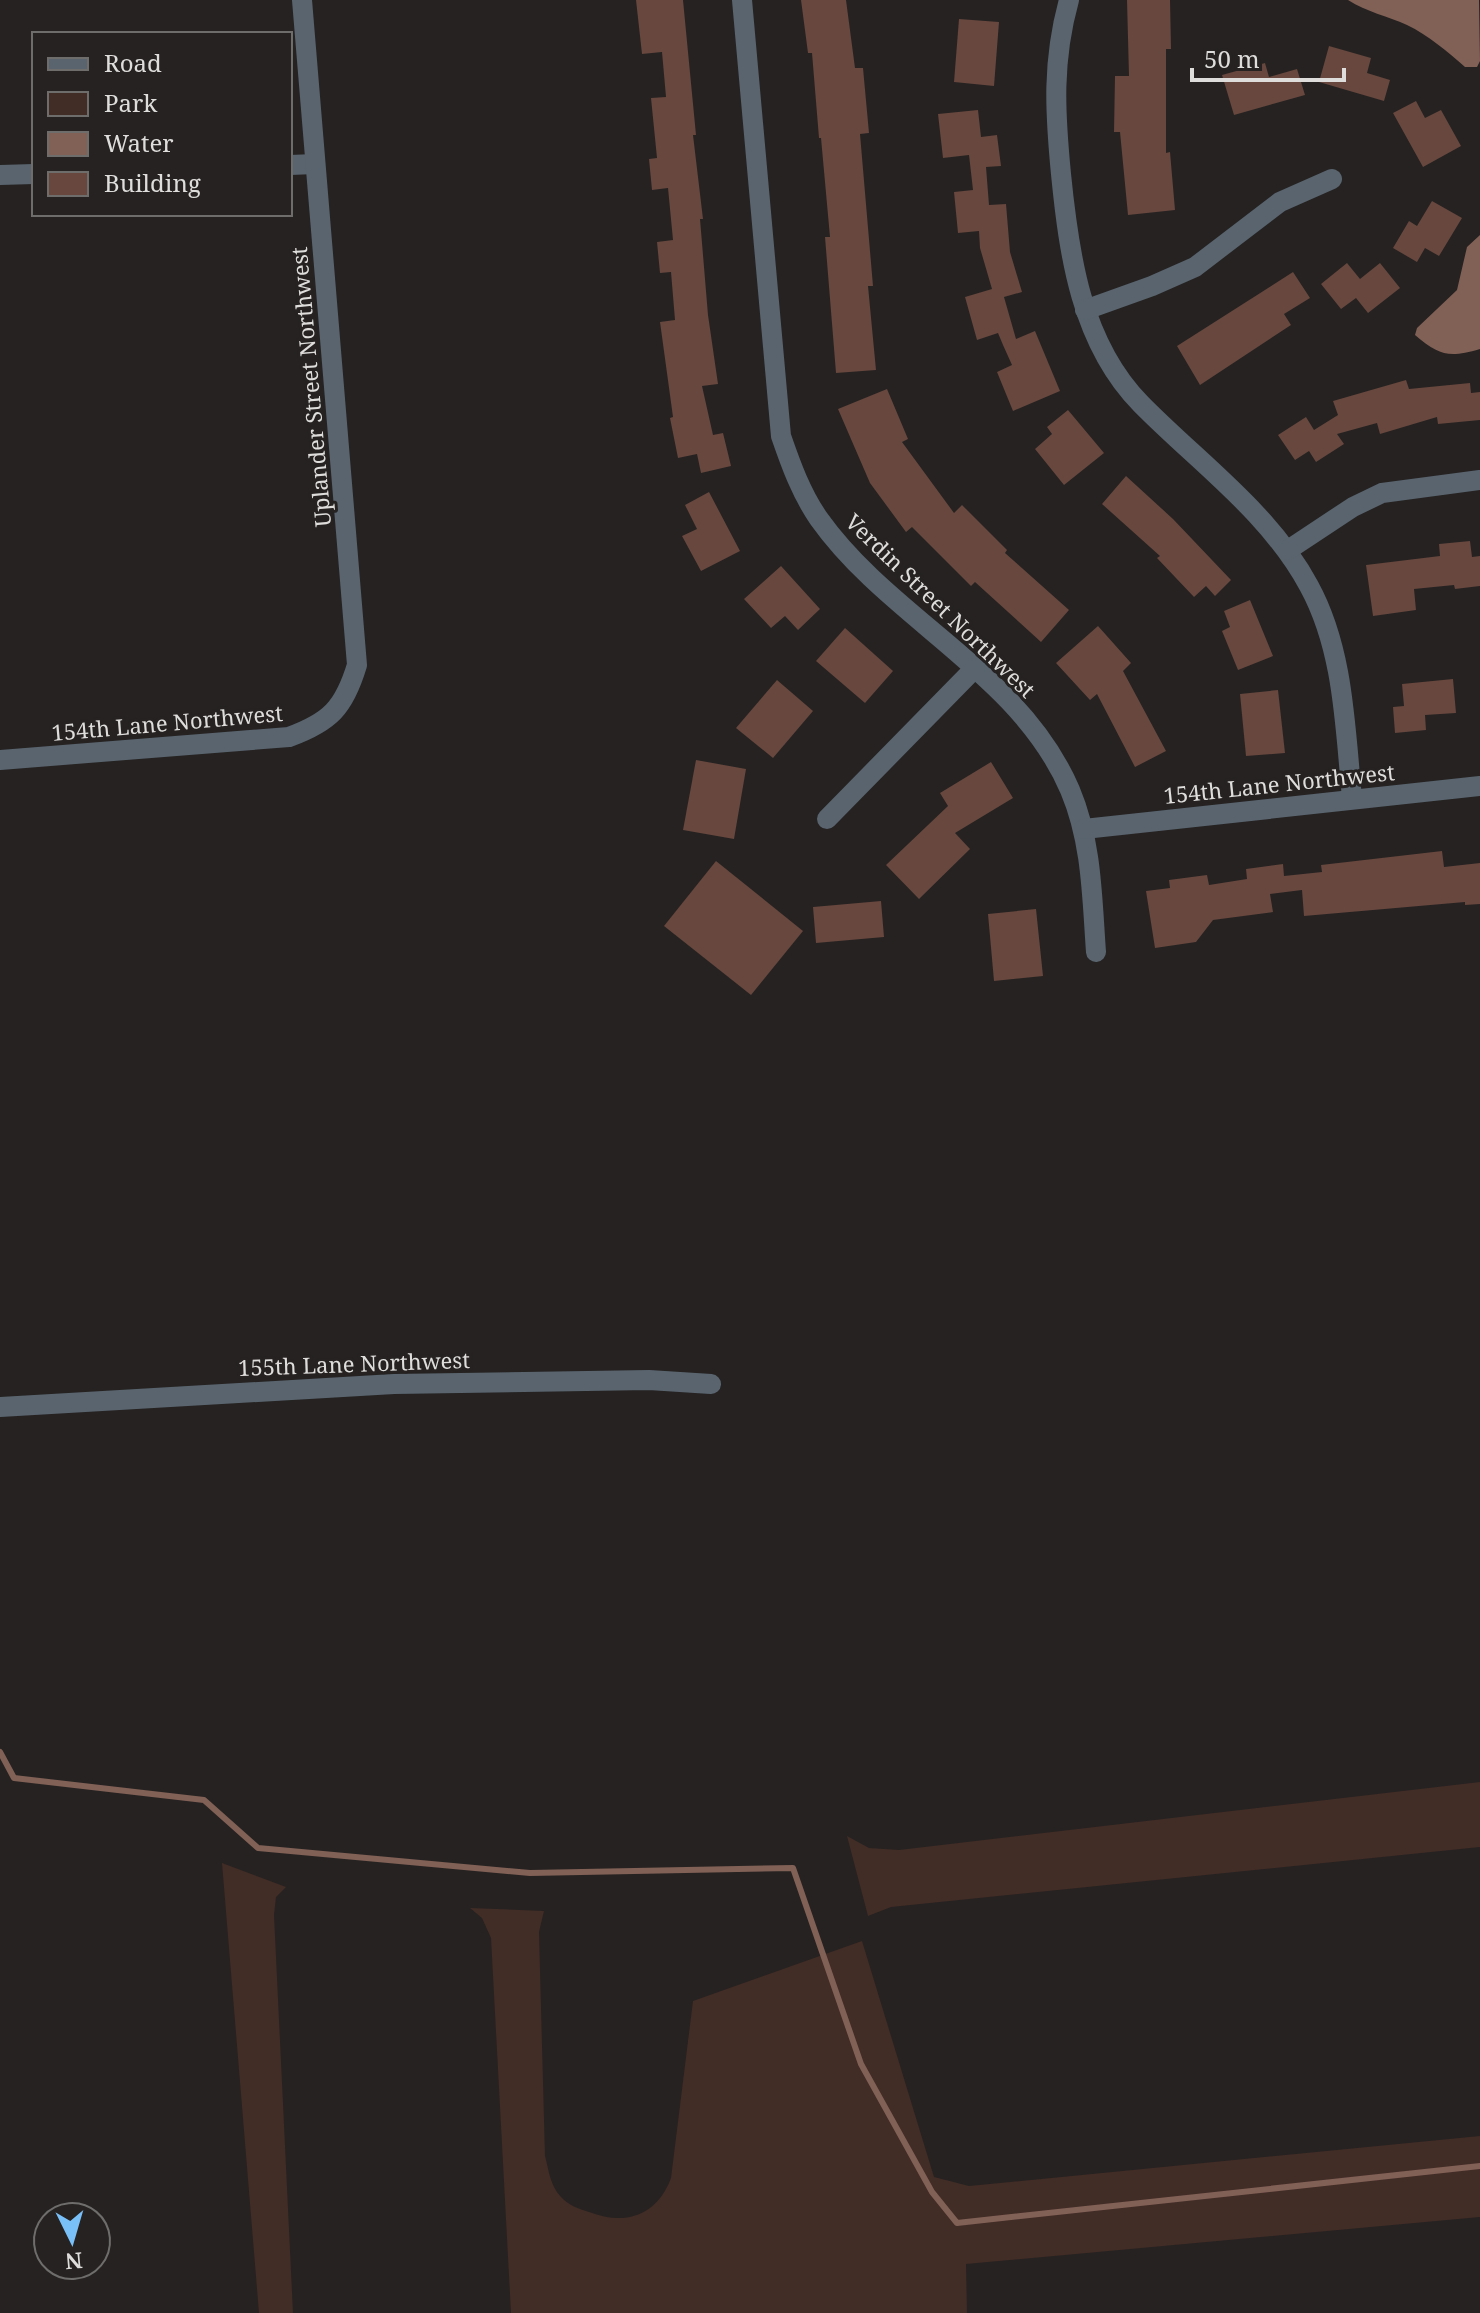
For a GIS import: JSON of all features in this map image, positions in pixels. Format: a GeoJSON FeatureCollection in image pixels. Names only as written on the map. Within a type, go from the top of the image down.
{"type":"FeatureCollection","features":[{"type":"Feature","properties":{"kind":"street","name":"Uplander Street Northwest"},"geometry":{"type":"LineString","coordinates":[[302,0],[357,665],[349,691],[331,714]]}},
{"type":"Feature","properties":{"kind":"street","name":"Verdin Street Northwest"},"geometry":{"type":"LineString","coordinates":[[742,0],[781,436],[797,483],[819,519],[848,554],[975,668],[1025,720],[1051,754],[1084,829],[1096,952]]}},
{"type":"Feature","properties":{"kind":"street"},"geometry":{"type":"LineString","coordinates":[[1069,0],[1058,43],[1054,101],[1072,267],[1085,310],[1112,368],[1139,402],[1256,513],[1288,550],[1311,588],[1335,657],[1352,798]]}},
{"type":"Feature","properties":{"kind":"street"},"geometry":{"type":"LineString","coordinates":[[292,165],[315,164]]}},
{"type":"Feature","properties":{"kind":"street"},"geometry":{"type":"LineString","coordinates":[[0,175],[32,174]]}},
{"type":"Feature","properties":{"kind":"street"},"geometry":{"type":"LineString","coordinates":[[1085,310],[1195,267],[1280,202],[1332,179]]}},
{"type":"Feature","properties":{"kind":"street"},"geometry":{"type":"LineString","coordinates":[[1288,550],[1353,507],[1382,493],[1480,480]]}},
{"type":"Feature","properties":{"kind":"street"},"geometry":{"type":"LineString","coordinates":[[827,819],[975,668]]}},
{"type":"Feature","properties":{"kind":"street","name":"154th Lane Northwest"},"geometry":{"type":"LineString","coordinates":[[0,760],[289,737],[317,727],[331,714]]}},
{"type":"Feature","properties":{"kind":"street","name":"154th Lane Northwest"},"geometry":{"type":"LineString","coordinates":[[1084,829],[1480,786]]}},
{"type":"Feature","properties":{"kind":"street","name":"155th Lane Northwest"},"geometry":{"type":"LineString","coordinates":[[0,1407],[394,1384],[649,1380],[711,1384]]}},
{"type":"Feature","properties":{"kind":"green space"},"geometry":{"type":"Polygon","coordinates":[[[1480,1782],[1480,1847],[891,1907],[868,1916],[847,1836],[869,1848],[899,1850],[1480,1782]]]}},
{"type":"Feature","properties":{"kind":"green space"},"geometry":{"type":"Polygon","coordinates":[[[222,1863],[286,1887],[276,1897],[274,1915],[293,2313],[259,2313],[222,1863]]]}},
{"type":"Feature","properties":{"kind":"green space"},"geometry":{"type":"Polygon","coordinates":[[[470,1908],[544,1911],[539,1932],[545,2156],[552,2183],[561,2197],[574,2206],[602,2216],[627,2217],[648,2209],[665,2191],[671,2178],[693,2001],[862,1941],[934,2177],[969,2186],[1480,2136],[1480,2217],[966,2264],[967,2313],[511,2313],[491,1938],[482,1918],[470,1908]]]}},
{"type":"Feature","properties":{"kind":"water"},"geometry":{"type":"Polygon","coordinates":[[[1348,0],[1479,0],[1480,61],[1477,67],[1465,67],[1415,29],[1348,0]]]}},
{"type":"Feature","properties":{"kind":"water"},"geometry":{"type":"Polygon","coordinates":[[[1480,235],[1480,349],[1460,354],[1438,351],[1415,335],[1417,328],[1457,290],[1467,247],[1480,235]]]}},
{"type":"Feature","properties":{"kind":"building"},"geometry":{"type":"Polygon","coordinates":[[[636,0],[683,0],[703,219],[700,219],[708,315],[718,384],[702,386],[713,435],[723,433],[731,466],[701,473],[697,454],[678,458],[670,418],[673,417],[660,322],[675,320],[671,272],[660,273],[657,242],[673,240],[668,188],[652,190],[649,159],[657,158],[651,98],[666,97],[662,52],[642,54],[636,0]]]}},
{"type":"Feature","properties":{"kind":"building"},"geometry":{"type":"Polygon","coordinates":[[[801,0],[846,0],[855,68],[863,68],[869,133],[860,134],[873,286],[868,286],[876,370],[836,373],[825,237],[830,237],[821,138],[812,53],[808,53],[801,0]]]}},
{"type":"Feature","properties":{"kind":"building"},"geometry":{"type":"Polygon","coordinates":[[[1127,0],[1170,0],[1171,49],[1166,49],[1166,153],[1170,152],[1175,210],[1128,215],[1120,132],[1114,132],[1115,76],[1129,76],[1127,0]]]}},
{"type":"Feature","properties":{"kind":"building"},"geometry":{"type":"Polygon","coordinates":[[[959,19],[999,22],[994,86],[954,82],[959,19]]]}},
{"type":"Feature","properties":{"kind":"building"},"geometry":{"type":"Polygon","coordinates":[[[1329,46],[1371,58],[1367,73],[1390,80],[1384,101],[1319,82],[1329,46]]]}},
{"type":"Feature","properties":{"kind":"building"},"geometry":{"type":"Polygon","coordinates":[[[1265,63],[1269,77],[1297,69],[1305,95],[1234,115],[1222,75],[1265,63]]]}},
{"type":"Feature","properties":{"kind":"building"},"geometry":{"type":"Polygon","coordinates":[[[1416,101],[1425,118],[1441,110],[1461,146],[1423,167],[1393,113],[1416,101]]]}},
{"type":"Feature","properties":{"kind":"building"},"geometry":{"type":"Polygon","coordinates":[[[978,110],[981,137],[997,135],[1001,166],[986,167],[989,205],[1006,204],[1010,252],[1022,292],[1004,297],[1016,339],[1035,331],[1060,391],[1013,411],[997,372],[1012,365],[998,333],[977,340],[965,297],[992,289],[980,248],[979,231],[958,233],[954,192],[973,190],[969,155],[943,158],[938,114],[978,110]]]}},
{"type":"Feature","properties":{"kind":"building"},"geometry":{"type":"Polygon","coordinates":[[[1432,201],[1462,218],[1439,256],[1425,248],[1417,262],[1393,248],[1409,221],[1417,226],[1432,201]]]}},
{"type":"Feature","properties":{"kind":"building"},"geometry":{"type":"Polygon","coordinates":[[[1347,263],[1360,279],[1380,263],[1400,288],[1368,313],[1356,298],[1341,309],[1321,284],[1347,263]]]}},
{"type":"Feature","properties":{"kind":"building"},"geometry":{"type":"Polygon","coordinates":[[[1293,272],[1310,298],[1284,314],[1291,325],[1200,385],[1177,346],[1293,272]]]}},
{"type":"Feature","properties":{"kind":"building"},"geometry":{"type":"Polygon","coordinates":[[[1406,380],[1409,389],[1470,383],[1471,393],[1480,392],[1480,420],[1438,424],[1437,417],[1380,434],[1377,423],[1337,434],[1344,444],[1316,462],[1309,451],[1295,460],[1278,435],[1306,417],[1314,430],[1338,415],[1333,401],[1406,380]]]}},
{"type":"Feature","properties":{"kind":"building"},"geometry":{"type":"Polygon","coordinates":[[[887,389],[908,439],[902,442],[954,513],[962,505],[1007,550],[1005,553],[1069,610],[1041,642],[975,582],[971,586],[912,527],[906,532],[870,483],[838,409],[887,389]]]}},
{"type":"Feature","properties":{"kind":"building"},"geometry":{"type":"Polygon","coordinates":[[[1068,410],[1104,453],[1064,485],[1035,449],[1052,434],[1047,427],[1068,410]]]}},
{"type":"Feature","properties":{"kind":"building"},"geometry":{"type":"Polygon","coordinates":[[[1126,476],[1173,519],[1231,580],[1215,596],[1206,586],[1194,597],[1157,558],[1160,556],[1102,504],[1126,476]]]}},
{"type":"Feature","properties":{"kind":"building"},"geometry":{"type":"Polygon","coordinates":[[[709,492],[740,551],[701,571],[682,536],[697,529],[685,505],[709,492]]]}},
{"type":"Feature","properties":{"kind":"building"},"geometry":{"type":"Polygon","coordinates":[[[1470,541],[1472,557],[1480,556],[1480,586],[1414,589],[1416,610],[1373,616],[1366,565],[1440,556],[1439,544],[1470,541]]]}},
{"type":"Feature","properties":{"kind":"building"},"geometry":{"type":"Polygon","coordinates":[[[781,566],[820,609],[798,630],[785,616],[771,628],[744,599],[781,566]]]}},
{"type":"Feature","properties":{"kind":"building"},"geometry":{"type":"Polygon","coordinates":[[[1250,600],[1273,656],[1238,670],[1222,631],[1230,627],[1224,611],[1250,600]]]}},
{"type":"Feature","properties":{"kind":"building"},"geometry":{"type":"Polygon","coordinates":[[[1098,626],[1131,663],[1123,671],[1166,751],[1135,767],[1097,694],[1090,700],[1056,663],[1098,626]]]}},
{"type":"Feature","properties":{"kind":"building"},"geometry":{"type":"Polygon","coordinates":[[[845,628],[893,671],[865,703],[816,661],[845,628]]]}},
{"type":"Feature","properties":{"kind":"building"},"geometry":{"type":"Polygon","coordinates":[[[1453,679],[1456,713],[1425,715],[1426,730],[1395,733],[1393,707],[1404,706],[1402,684],[1453,679]]]}},
{"type":"Feature","properties":{"kind":"building"},"geometry":{"type":"Polygon","coordinates":[[[777,680],[813,711],[773,758],[736,728],[777,680]]]}},
{"type":"Feature","properties":{"kind":"building"},"geometry":{"type":"Polygon","coordinates":[[[1278,690],[1285,753],[1246,756],[1240,694],[1278,690]]]}},
{"type":"Feature","properties":{"kind":"building"},"geometry":{"type":"Polygon","coordinates":[[[696,760],[746,769],[734,839],[683,830],[696,760]]]}},
{"type":"Feature","properties":{"kind":"building"},"geometry":{"type":"Polygon","coordinates":[[[991,762],[1013,798],[955,833],[970,849],[919,899],[886,865],[948,806],[940,793],[991,762]]]}},
{"type":"Feature","properties":{"kind":"building"},"geometry":{"type":"Polygon","coordinates":[[[1442,851],[1444,867],[1480,863],[1480,904],[1465,905],[1465,902],[1304,916],[1302,890],[1270,894],[1273,912],[1213,920],[1196,942],[1155,948],[1146,891],[1170,888],[1169,880],[1207,875],[1209,885],[1247,879],[1246,869],[1283,864],[1284,876],[1322,872],[1321,865],[1442,851]]]}},
{"type":"Feature","properties":{"kind":"building"},"geometry":{"type":"Polygon","coordinates":[[[716,861],[803,931],[751,995],[664,926],[716,861]]]}},
{"type":"Feature","properties":{"kind":"building"},"geometry":{"type":"Polygon","coordinates":[[[881,901],[884,937],[816,943],[813,907],[881,901]]]}},
{"type":"Feature","properties":{"kind":"building"},"geometry":{"type":"Polygon","coordinates":[[[1036,909],[1043,976],[994,981],[988,914],[1036,909]]]}},
{"type":"Feature","properties":{"kind":"waterway"},"geometry":{"type":"LineString","coordinates":[[0,1752],[14,1778],[204,1800],[258,1848],[530,1873],[793,1868],[861,2064],[932,2192],[957,2223],[1480,2166]]}}]}
